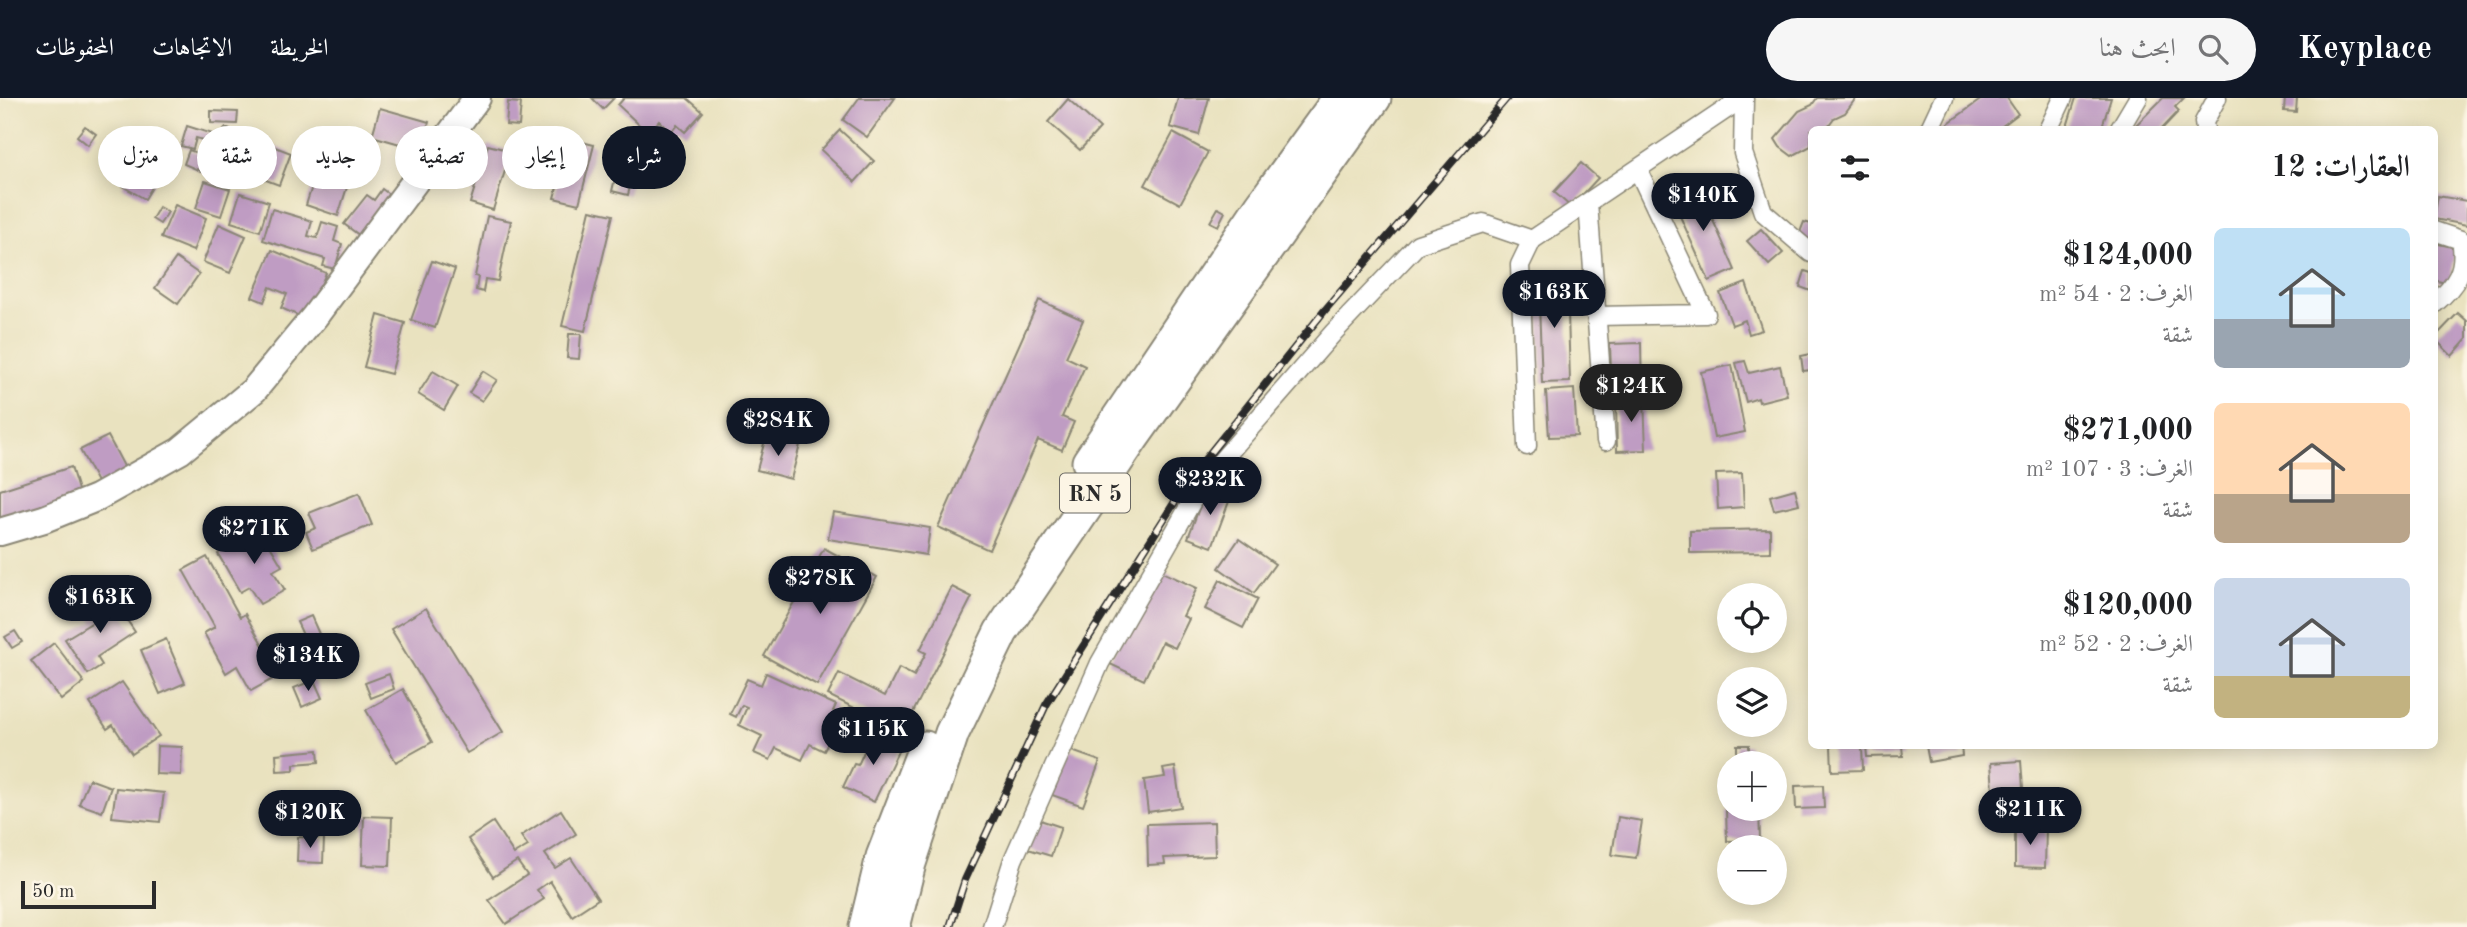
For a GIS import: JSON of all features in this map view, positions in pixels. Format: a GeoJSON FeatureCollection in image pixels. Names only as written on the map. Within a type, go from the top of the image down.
{"type":"FeatureCollection","features":[{"type":"Feature","properties":{"kind":"highway","name":"RN 5"},"geometry":{"type":"LineString","coordinates":[[866,927],[883,857],[934,725],[984,622],[1114,422],[1261,207],[1340,98]]}},
{"type":"Feature","properties":{"kind":"highway","name":"RN 5"},"geometry":{"type":"LineString","coordinates":[[893,927],[909,863],[952,733],[1002,632],[1132,438],[1374,98]]}},
{"type":"Feature","properties":{"kind":"main road"},"geometry":{"type":"LineString","coordinates":[[0,532],[44,519],[96,498],[180,452],[254,390],[315,316],[477,98]]}},
{"type":"Feature","properties":{"kind":"street"},"geometry":{"type":"LineString","coordinates":[[1527,446],[1520,264],[1532,240],[1731,106],[1735,98]]}},
{"type":"Feature","properties":{"kind":"street"},"geometry":{"type":"LineString","coordinates":[[1744,98],[1743,153],[1763,212],[1808,250]]}},
{"type":"Feature","properties":{"kind":"street"},"geometry":{"type":"LineString","coordinates":[[1931,126],[1944,98]]}},
{"type":"Feature","properties":{"kind":"street"},"geometry":{"type":"LineString","coordinates":[[2050,126],[2063,98]]}},
{"type":"Feature","properties":{"kind":"street"},"geometry":{"type":"LineString","coordinates":[[2121,126],[2138,98]]}},
{"type":"Feature","properties":{"kind":"street"},"geometry":{"type":"LineString","coordinates":[[2205,126],[2204,122],[2217,98]]}},
{"type":"Feature","properties":{"kind":"street"},"geometry":{"type":"LineString","coordinates":[[1596,316],[1706,314],[1638,170]]}},
{"type":"Feature","properties":{"kind":"street"},"geometry":{"type":"LineString","coordinates":[[1588,204],[1606,441]]}},
{"type":"Feature","properties":{"kind":"street"},"geometry":{"type":"LineString","coordinates":[[992,927],[1013,860],[1100,663],[1203,482],[1334,332],[1418,244],[1483,223],[1532,240]]}},
{"type":"Feature","properties":{"kind":"street"},"geometry":{"type":"LineString","coordinates":[[2438,232],[2461,240],[2466,256],[2455,287],[2438,301]]}},
{"type":"Feature","properties":{"kind":"building"},"geometry":{"type":"Polygon","coordinates":[[[592,98],[614,98],[603,109],[592,98]]]}},
{"type":"Feature","properties":{"kind":"building"},"geometry":{"type":"Polygon","coordinates":[[[624,98],[687,98],[703,112],[686,131],[686,126],[664,126],[659,121],[654,126],[640,126],[618,105],[624,98]]]}},
{"type":"Feature","properties":{"kind":"building"},"geometry":{"type":"Polygon","coordinates":[[[859,98],[895,98],[867,137],[843,120],[859,98]]]}},
{"type":"Feature","properties":{"kind":"building"},"geometry":{"type":"Polygon","coordinates":[[[1178,98],[1209,98],[1199,135],[1170,127],[1178,98]]]}},
{"type":"Feature","properties":{"kind":"building"},"geometry":{"type":"Polygon","coordinates":[[[1817,98],[1856,98],[1845,113],[1834,118],[1828,126],[1808,126],[1808,148],[1792,156],[1780,147],[1775,139],[1799,111],[1812,105],[1817,98]]]}},
{"type":"Feature","properties":{"kind":"building"},"geometry":{"type":"Polygon","coordinates":[[[1983,98],[2007,98],[2018,114],[2002,126],[1944,126],[1983,98]]]}},
{"type":"Feature","properties":{"kind":"building"},"geometry":{"type":"Polygon","coordinates":[[[2076,98],[2111,98],[2102,126],[2067,126],[2076,98]]]}},
{"type":"Feature","properties":{"kind":"building"},"geometry":{"type":"Polygon","coordinates":[[[2163,98],[2184,98],[2175,107],[2179,111],[2165,126],[2135,126],[2163,98]]]}},
{"type":"Feature","properties":{"kind":"building"},"geometry":{"type":"Polygon","coordinates":[[[2285,98],[2297,98],[2296,112],[2284,111],[2285,98]]]}},
{"type":"Feature","properties":{"kind":"building"},"geometry":{"type":"Polygon","coordinates":[[[1068,99],[1100,128],[1080,150],[1048,122],[1068,99]]]}},
{"type":"Feature","properties":{"kind":"building"},"geometry":{"type":"Polygon","coordinates":[[[508,102],[521,103],[519,126],[506,125],[508,102]]]}},
{"type":"Feature","properties":{"kind":"building"},"geometry":{"type":"Polygon","coordinates":[[[380,108],[429,122],[428,126],[395,126],[395,143],[381,139],[381,126],[375,126],[380,108]]]}},
{"type":"Feature","properties":{"kind":"building"},"geometry":{"type":"Polygon","coordinates":[[[211,111],[238,112],[237,124],[211,123],[211,111]]]}},
{"type":"Feature","properties":{"kind":"building"},"geometry":{"type":"Polygon","coordinates":[[[85,126],[96,134],[88,145],[77,136],[85,126]]]}},
{"type":"Feature","properties":{"kind":"building"},"geometry":{"type":"Polygon","coordinates":[[[187,126],[197,129],[193,149],[183,146],[187,126]]]}},
{"type":"Feature","properties":{"kind":"building"},"geometry":{"type":"Polygon","coordinates":[[[840,130],[874,161],[855,182],[821,150],[840,130]]]}},
{"type":"Feature","properties":{"kind":"building"},"geometry":{"type":"Polygon","coordinates":[[[1173,133],[1208,152],[1180,204],[1145,185],[1173,133]]]}},
{"type":"Feature","properties":{"kind":"building"},"geometry":{"type":"Polygon","coordinates":[[[588,144],[594,145],[588,169],[588,144]]]}},
{"type":"Feature","properties":{"kind":"building"},"geometry":{"type":"Polygon","coordinates":[[[488,145],[502,149],[502,180],[493,210],[470,203],[474,189],[488,189],[488,145]]]}},
{"type":"Feature","properties":{"kind":"building"},"geometry":{"type":"Polygon","coordinates":[[[277,148],[291,153],[279,185],[277,184],[277,148]]]}},
{"type":"Feature","properties":{"kind":"building"},"geometry":{"type":"Polygon","coordinates":[[[189,150],[197,153],[197,170],[184,164],[189,150]]]}},
{"type":"Feature","properties":{"kind":"building"},"geometry":{"type":"Polygon","coordinates":[[[1581,163],[1598,178],[1571,207],[1554,192],[1581,163]]]}},
{"type":"Feature","properties":{"kind":"building"},"geometry":{"type":"Polygon","coordinates":[[[1697,184],[1735,270],[1709,281],[1671,196],[1697,184]]]}},
{"type":"Feature","properties":{"kind":"building"},"geometry":{"type":"Polygon","coordinates":[[[127,189],[151,189],[145,199],[127,189]]]}},
{"type":"Feature","properties":{"kind":"building"},"geometry":{"type":"Polygon","coordinates":[[[202,189],[230,189],[221,216],[196,208],[202,189]]]}},
{"type":"Feature","properties":{"kind":"building"},"geometry":{"type":"Polygon","coordinates":[[[311,189],[346,189],[338,216],[306,205],[311,189]]]}},
{"type":"Feature","properties":{"kind":"building"},"geometry":{"type":"Polygon","coordinates":[[[382,189],[394,198],[363,238],[344,224],[367,195],[374,200],[382,189]]]}},
{"type":"Feature","properties":{"kind":"building"},"geometry":{"type":"Polygon","coordinates":[[[556,189],[583,189],[579,204],[554,198],[556,189]]]}},
{"type":"Feature","properties":{"kind":"building"},"geometry":{"type":"Polygon","coordinates":[[[612,189],[629,189],[628,195],[612,189]]]}},
{"type":"Feature","properties":{"kind":"building"},"geometry":{"type":"Polygon","coordinates":[[[240,193],[269,202],[260,231],[231,222],[240,193]]]}},
{"type":"Feature","properties":{"kind":"building"},"geometry":{"type":"Polygon","coordinates":[[[2438,196],[2467,201],[2467,225],[2438,220],[2438,196]]]}},
{"type":"Feature","properties":{"kind":"building"},"geometry":{"type":"Polygon","coordinates":[[[175,205],[206,218],[193,251],[161,238],[175,205]]]}},
{"type":"Feature","properties":{"kind":"building"},"geometry":{"type":"Polygon","coordinates":[[[159,207],[168,212],[160,224],[152,219],[159,207]]]}},
{"type":"Feature","properties":{"kind":"building"},"geometry":{"type":"Polygon","coordinates":[[[1218,208],[1225,212],[1218,226],[1210,222],[1218,208]]]}},
{"type":"Feature","properties":{"kind":"building"},"geometry":{"type":"Polygon","coordinates":[[[272,209],[312,221],[308,236],[317,238],[322,222],[338,227],[334,241],[342,244],[335,269],[323,266],[325,259],[263,240],[272,209]]]}},
{"type":"Feature","properties":{"kind":"building"},"geometry":{"type":"Polygon","coordinates":[[[590,210],[613,215],[585,331],[562,326],[590,210]]]}},
{"type":"Feature","properties":{"kind":"building"},"geometry":{"type":"Polygon","coordinates":[[[487,216],[511,221],[498,281],[485,279],[483,292],[476,290],[478,277],[475,276],[487,216]]]}},
{"type":"Feature","properties":{"kind":"building"},"geometry":{"type":"Polygon","coordinates":[[[1804,222],[1808,223],[1808,244],[1797,240],[1804,222]]]}},
{"type":"Feature","properties":{"kind":"building"},"geometry":{"type":"Polygon","coordinates":[[[219,224],[246,236],[230,273],[203,262],[219,224]]]}},
{"type":"Feature","properties":{"kind":"building"},"geometry":{"type":"Polygon","coordinates":[[[1761,229],[1783,253],[1769,265],[1747,241],[1761,229]]]}},
{"type":"Feature","properties":{"kind":"building"},"geometry":{"type":"Polygon","coordinates":[[[2438,244],[2457,248],[2449,284],[2438,281],[2438,244]]]}},
{"type":"Feature","properties":{"kind":"building"},"geometry":{"type":"Polygon","coordinates":[[[272,250],[326,273],[306,319],[281,308],[287,294],[270,287],[264,302],[252,297],[272,250]]]}},
{"type":"Feature","properties":{"kind":"building"},"geometry":{"type":"Polygon","coordinates":[[[176,258],[199,274],[178,304],[155,288],[176,258]]]}},
{"type":"Feature","properties":{"kind":"building"},"geometry":{"type":"Polygon","coordinates":[[[432,261],[455,269],[435,328],[411,320],[432,261]]]}},
{"type":"Feature","properties":{"kind":"building"},"geometry":{"type":"Polygon","coordinates":[[[1805,271],[1808,272],[1808,290],[1800,287],[1805,271]]]}},
{"type":"Feature","properties":{"kind":"building"},"geometry":{"type":"Polygon","coordinates":[[[1567,277],[1570,382],[1542,383],[1538,278],[1567,277]]]}},
{"type":"Feature","properties":{"kind":"building"},"geometry":{"type":"Polygon","coordinates":[[[1746,283],[1762,330],[1749,334],[1745,320],[1732,325],[1720,293],[1746,283]]]}},
{"type":"Feature","properties":{"kind":"building"},"geometry":{"type":"Polygon","coordinates":[[[1039,300],[1083,320],[1066,357],[1085,366],[1062,417],[1074,422],[1062,450],[1038,440],[989,550],[938,527],[1039,300]]]}},
{"type":"Feature","properties":{"kind":"building"},"geometry":{"type":"Polygon","coordinates":[[[2458,313],[2467,321],[2467,339],[2452,356],[2438,342],[2438,334],[2458,313]]]}},
{"type":"Feature","properties":{"kind":"building"},"geometry":{"type":"Polygon","coordinates":[[[378,315],[405,323],[391,374],[364,367],[378,315]]]}},
{"type":"Feature","properties":{"kind":"building"},"geometry":{"type":"Polygon","coordinates":[[[569,334],[581,334],[579,359],[567,358],[569,334]]]}},
{"type":"Feature","properties":{"kind":"building"},"geometry":{"type":"Polygon","coordinates":[[[1641,343],[1642,395],[1612,396],[1610,344],[1641,343]]]}},
{"type":"Feature","properties":{"kind":"building"},"geometry":{"type":"Polygon","coordinates":[[[1808,355],[1808,370],[1803,371],[1801,356],[1808,355]]]}},
{"type":"Feature","properties":{"kind":"building"},"geometry":{"type":"Polygon","coordinates":[[[1745,361],[1749,373],[1780,366],[1787,395],[1759,402],[1758,398],[1746,402],[1736,363],[1745,361]]]}},
{"type":"Feature","properties":{"kind":"building"},"geometry":{"type":"Polygon","coordinates":[[[1732,365],[1745,432],[1714,438],[1701,372],[1732,365]]]}},
{"type":"Feature","properties":{"kind":"building"},"geometry":{"type":"Polygon","coordinates":[[[433,371],[458,386],[444,410],[418,394],[433,371]]]}},
{"type":"Feature","properties":{"kind":"building"},"geometry":{"type":"Polygon","coordinates":[[[483,371],[497,380],[482,401],[469,393],[483,371]]]}},
{"type":"Feature","properties":{"kind":"building"},"geometry":{"type":"Polygon","coordinates":[[[1574,389],[1577,436],[1549,437],[1546,391],[1574,389]]]}},
{"type":"Feature","properties":{"kind":"building"},"geometry":{"type":"Polygon","coordinates":[[[1644,397],[1646,450],[1617,451],[1616,398],[1644,397]]]}},
{"type":"Feature","properties":{"kind":"building"},"geometry":{"type":"Polygon","coordinates":[[[108,436],[127,472],[99,486],[80,450],[108,436]]]}},
{"type":"Feature","properties":{"kind":"building"},"geometry":{"type":"Polygon","coordinates":[[[766,436],[800,445],[791,479],[757,470],[766,436]]]}},
{"type":"Feature","properties":{"kind":"building"},"geometry":{"type":"Polygon","coordinates":[[[71,467],[81,500],[0,525],[0,490],[71,467]]]}},
{"type":"Feature","properties":{"kind":"building"},"geometry":{"type":"Polygon","coordinates":[[[1742,473],[1744,507],[1718,509],[1716,474],[1742,473]]]}},
{"type":"Feature","properties":{"kind":"building"},"geometry":{"type":"Polygon","coordinates":[[[1207,487],[1231,496],[1212,547],[1188,538],[1207,487]]]}},
{"type":"Feature","properties":{"kind":"building"},"geometry":{"type":"Polygon","coordinates":[[[1795,489],[1799,504],[1774,510],[1770,496],[1795,489]]]}},
{"type":"Feature","properties":{"kind":"building"},"geometry":{"type":"Polygon","coordinates":[[[359,493],[372,525],[313,549],[306,532],[316,528],[309,513],[359,493]]]}},
{"type":"Feature","properties":{"kind":"building"},"geometry":{"type":"Polygon","coordinates":[[[833,512],[930,528],[926,555],[828,539],[833,512]]]}},
{"type":"Feature","properties":{"kind":"building"},"geometry":{"type":"Polygon","coordinates":[[[260,529],[282,566],[273,571],[285,590],[260,604],[249,587],[240,592],[218,554],[260,529]]]}},
{"type":"Feature","properties":{"kind":"building"},"geometry":{"type":"Polygon","coordinates":[[[1770,529],[1770,552],[1690,553],[1690,531],[1770,529]]]}},
{"type":"Feature","properties":{"kind":"building"},"geometry":{"type":"Polygon","coordinates":[[[1239,539],[1275,564],[1254,593],[1219,568],[1239,539]]]}},
{"type":"Feature","properties":{"kind":"building"},"geometry":{"type":"Polygon","coordinates":[[[824,548],[877,577],[817,685],[764,656],[824,548]]]}},
{"type":"Feature","properties":{"kind":"building"},"geometry":{"type":"Polygon","coordinates":[[[207,557],[240,617],[245,614],[266,651],[291,638],[304,662],[251,691],[237,666],[226,673],[204,633],[215,627],[183,570],[207,557]]]}},
{"type":"Feature","properties":{"kind":"building"},"geometry":{"type":"Polygon","coordinates":[[[1158,570],[1197,588],[1183,616],[1189,619],[1175,648],[1162,642],[1144,680],[1108,663],[1158,570]]]}},
{"type":"Feature","properties":{"kind":"building"},"geometry":{"type":"Polygon","coordinates":[[[1220,580],[1258,599],[1243,628],[1205,609],[1220,580]]]}},
{"type":"Feature","properties":{"kind":"building"},"geometry":{"type":"Polygon","coordinates":[[[952,587],[972,597],[903,732],[828,695],[839,673],[885,696],[899,668],[914,676],[926,653],[920,650],[952,587]]]}},
{"type":"Feature","properties":{"kind":"building"},"geometry":{"type":"Polygon","coordinates":[[[113,599],[135,632],[97,657],[102,665],[88,674],[65,639],[93,622],[88,615],[113,599]]]}},
{"type":"Feature","properties":{"kind":"building"},"geometry":{"type":"Polygon","coordinates":[[[426,608],[503,732],[467,753],[391,629],[426,608]]]}},
{"type":"Feature","properties":{"kind":"building"},"geometry":{"type":"Polygon","coordinates":[[[311,616],[323,643],[310,650],[297,622],[311,616]]]}},
{"type":"Feature","properties":{"kind":"building"},"geometry":{"type":"Polygon","coordinates":[[[15,631],[22,642],[12,648],[5,637],[15,631]]]}},
{"type":"Feature","properties":{"kind":"building"},"geometry":{"type":"Polygon","coordinates":[[[166,639],[185,683],[160,694],[141,650],[166,639]]]}},
{"type":"Feature","properties":{"kind":"building"},"geometry":{"type":"Polygon","coordinates":[[[54,643],[84,682],[61,700],[31,661],[54,643]]]}},
{"type":"Feature","properties":{"kind":"building"},"geometry":{"type":"Polygon","coordinates":[[[343,643],[353,660],[333,673],[322,655],[343,643]]]}},
{"type":"Feature","properties":{"kind":"building"},"geometry":{"type":"Polygon","coordinates":[[[766,673],[836,705],[833,711],[852,720],[847,732],[836,727],[824,751],[810,744],[802,760],[776,748],[770,760],[754,753],[762,736],[739,725],[747,707],[742,705],[736,717],[730,714],[747,679],[761,685],[766,673]]]}},
{"type":"Feature","properties":{"kind":"building"},"geometry":{"type":"Polygon","coordinates":[[[389,674],[394,689],[371,698],[365,683],[389,674]]]}},
{"type":"Feature","properties":{"kind":"building"},"geometry":{"type":"Polygon","coordinates":[[[314,680],[322,698],[302,707],[294,688],[314,680]]]}},
{"type":"Feature","properties":{"kind":"building"},"geometry":{"type":"Polygon","coordinates":[[[122,682],[159,736],[132,754],[113,725],[107,729],[90,703],[122,682]]]}},
{"type":"Feature","properties":{"kind":"building"},"geometry":{"type":"Polygon","coordinates":[[[403,689],[432,742],[396,762],[366,710],[403,689]]]}},
{"type":"Feature","properties":{"kind":"building"},"geometry":{"type":"Polygon","coordinates":[[[873,732],[901,745],[874,802],[843,787],[854,764],[858,765],[873,732]]]}},
{"type":"Feature","properties":{"kind":"building"},"geometry":{"type":"Polygon","coordinates":[[[1737,745],[1749,745],[1749,751],[1737,751],[1737,745]]]}},
{"type":"Feature","properties":{"kind":"building"},"geometry":{"type":"Polygon","coordinates":[[[157,746],[182,747],[181,775],[156,774],[157,746]]]}},
{"type":"Feature","properties":{"kind":"building"},"geometry":{"type":"Polygon","coordinates":[[[1831,749],[1862,749],[1863,770],[1832,771],[1831,749]]]}},
{"type":"Feature","properties":{"kind":"building"},"geometry":{"type":"Polygon","coordinates":[[[1866,749],[1902,749],[1903,756],[1867,757],[1866,749]]]}},
{"type":"Feature","properties":{"kind":"building"},"geometry":{"type":"Polygon","coordinates":[[[1927,749],[1961,749],[1962,756],[1929,762],[1927,749]]]}},
{"type":"Feature","properties":{"kind":"building"},"geometry":{"type":"Polygon","coordinates":[[[318,750],[319,762],[294,764],[294,770],[277,771],[276,754],[318,750]]]}},
{"type":"Feature","properties":{"kind":"building"},"geometry":{"type":"Polygon","coordinates":[[[1069,750],[1100,761],[1083,806],[1052,795],[1069,750]]]}},
{"type":"Feature","properties":{"kind":"building"},"geometry":{"type":"Polygon","coordinates":[[[2021,761],[2023,788],[1993,790],[1991,763],[2021,761]]]}},
{"type":"Feature","properties":{"kind":"building"},"geometry":{"type":"Polygon","coordinates":[[[1175,767],[1181,807],[1148,812],[1144,780],[1165,777],[1163,769],[1175,767]]]}},
{"type":"Feature","properties":{"kind":"building"},"geometry":{"type":"Polygon","coordinates":[[[89,779],[111,787],[102,812],[79,804],[89,779]]]}},
{"type":"Feature","properties":{"kind":"building"},"geometry":{"type":"Polygon","coordinates":[[[1823,785],[1824,808],[1796,809],[1795,786],[1823,785]]]}},
{"type":"Feature","properties":{"kind":"building"},"geometry":{"type":"Polygon","coordinates":[[[116,788],[164,793],[160,822],[112,817],[116,788]]]}},
{"type":"Feature","properties":{"kind":"building"},"geometry":{"type":"Polygon","coordinates":[[[561,810],[576,834],[545,854],[555,868],[571,858],[598,899],[572,916],[550,881],[537,890],[544,899],[506,924],[489,900],[527,875],[517,861],[493,877],[468,839],[493,822],[514,854],[528,846],[521,836],[561,810]]]}},
{"type":"Feature","properties":{"kind":"building"},"geometry":{"type":"Polygon","coordinates":[[[364,816],[392,817],[390,866],[362,865],[364,816]]]}},
{"type":"Feature","properties":{"kind":"building"},"geometry":{"type":"Polygon","coordinates":[[[1618,817],[1642,821],[1636,858],[1612,855],[1618,817]]]}},
{"type":"Feature","properties":{"kind":"building"},"geometry":{"type":"Polygon","coordinates":[[[1034,818],[1061,827],[1051,856],[1025,848],[1034,818]]]}},
{"type":"Feature","properties":{"kind":"building"},"geometry":{"type":"Polygon","coordinates":[[[1726,821],[1759,821],[1760,835],[1727,835],[1726,821]]]}},
{"type":"Feature","properties":{"kind":"building"},"geometry":{"type":"Polygon","coordinates":[[[1214,822],[1215,856],[1164,858],[1165,864],[1148,865],[1147,824],[1214,822]]]}},
{"type":"Feature","properties":{"kind":"building"},"geometry":{"type":"Polygon","coordinates":[[[2015,826],[2046,827],[2045,868],[2015,867],[2015,826]]]}},
{"type":"Feature","properties":{"kind":"building"},"geometry":{"type":"Polygon","coordinates":[[[298,837],[324,838],[323,863],[297,862],[298,837]]]}},
{"type":"Feature","properties":{"kind":"railway"},"geometry":{"type":"LineString","coordinates":[[950,927],[965,880],[1046,705],[1190,478],[1325,310],[1507,98]]}}]}
